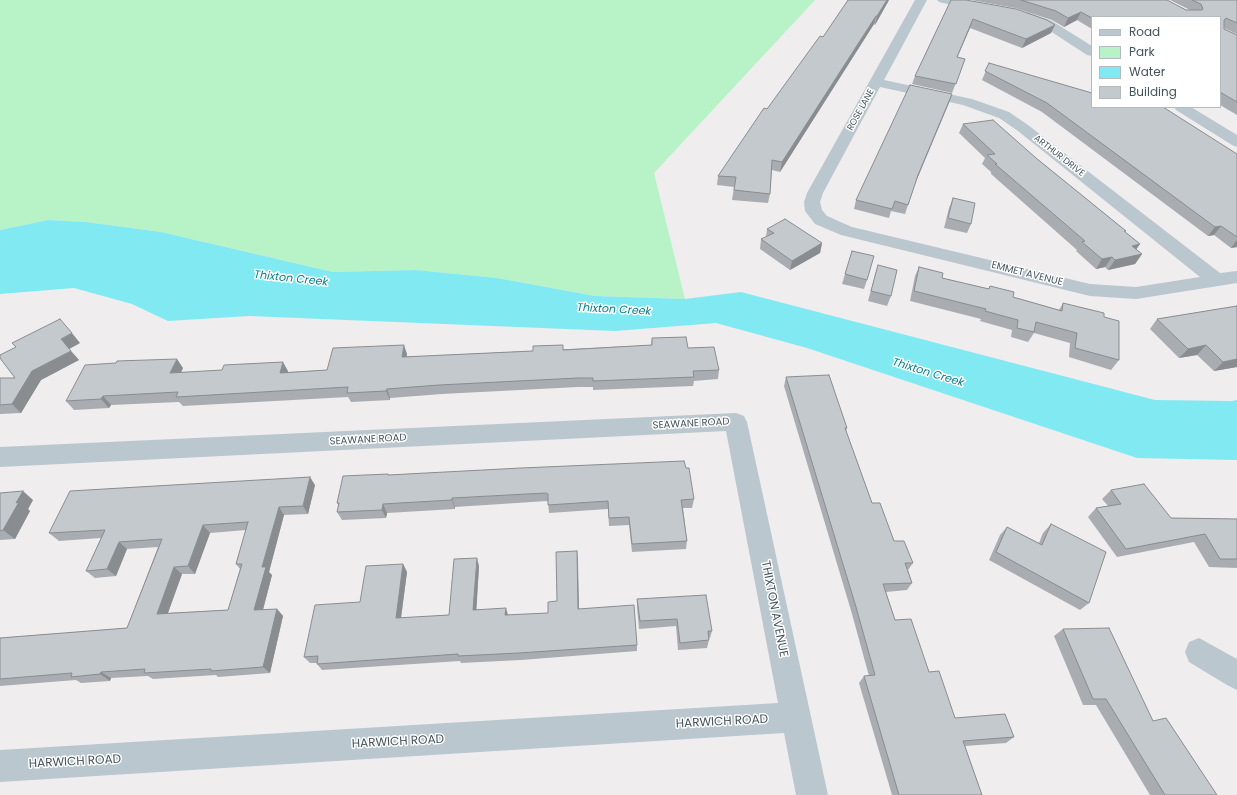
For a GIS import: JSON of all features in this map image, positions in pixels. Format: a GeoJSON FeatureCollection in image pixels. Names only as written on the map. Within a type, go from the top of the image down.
{"type":"FeatureCollection","features":[{"type":"Feature","properties":{"kind":"street","name":"ROSE LANE"},"geometry":{"type":"LineString","coordinates":[[821,220],[814,211],[812,202],[815,193],[921,0]]}},
{"type":"Feature","properties":{"kind":"street"},"geometry":{"type":"LineString","coordinates":[[943,0],[994,9]]}},
{"type":"Feature","properties":{"kind":"street"},"geometry":{"type":"LineString","coordinates":[[1015,13],[1048,24],[1091,51]]}},
{"type":"Feature","properties":{"kind":"street","name":"ARTHUR DRIVE"},"geometry":{"type":"LineString","coordinates":[[876,82],[967,102],[1004,115],[1023,128],[1216,280]]}},
{"type":"Feature","properties":{"kind":"street"},"geometry":{"type":"LineString","coordinates":[[1183,108],[1237,142]]}},
{"type":"Feature","properties":{"kind":"street","name":"EMMET AVENUE"},"geometry":{"type":"LineString","coordinates":[[821,220],[835,227],[848,231],[1090,290],[1136,293],[1237,277]]}},
{"type":"Feature","properties":{"kind":"street","name":"SEAWANE ROAD"},"geometry":{"type":"LineString","coordinates":[[0,457],[736,422]]}},
{"type":"Feature","properties":{"kind":"street","name":"THIXTON AVENUE"},"geometry":{"type":"LineString","coordinates":[[736,422],[812,795]]}},
{"type":"Feature","properties":{"kind":"street"},"geometry":{"type":"LineString","coordinates":[[1199,652],[1237,675]]}},
{"type":"Feature","properties":{"kind":"street","name":"HARWICH ROAD"},"geometry":{"type":"LineString","coordinates":[[0,766],[796,717]]}},
{"type":"Feature","properties":{"kind":"green space"},"geometry":{"type":"Polygon","coordinates":[[[0,0],[815,0],[654,173],[685,299],[595,296],[497,278],[416,270],[333,272],[161,232],[86,222],[48,220],[0,230],[0,0]]]}},
{"type":"Feature","properties":{"kind":"water","name":"Thixton Creek"},"geometry":{"type":"Polygon","coordinates":[[[48,220],[86,222],[161,232],[333,272],[416,270],[497,278],[595,296],[685,299],[741,292],[1155,400],[1237,400],[1237,460],[1137,458],[807,348],[716,323],[615,331],[249,316],[168,321],[132,304],[74,288],[0,294],[0,230],[48,220]]]}},
{"type":"Feature","properties":{"kind":"building"},"geometry":{"type":"Polygon","coordinates":[[[848,0],[887,0],[782,162],[772,160],[770,194],[734,190],[736,177],[718,176],[764,108],[767,109],[820,36],[823,37],[848,0]]]}},
{"type":"Feature","properties":{"kind":"building"},"geometry":{"type":"Polygon","coordinates":[[[951,0],[966,0],[1016,9],[1047,20],[1055,25],[1026,39],[973,19],[957,57],[965,59],[956,84],[915,76],[951,0]]]}},
{"type":"Feature","properties":{"kind":"building"},"geometry":{"type":"Polygon","coordinates":[[[1021,0],[1167,0],[1186,10],[1202,10],[1201,4],[1192,0],[1237,0],[1237,23],[1226,18],[1224,20],[1224,29],[1237,35],[1237,102],[1221,93],[1221,16],[1091,16],[1091,17],[1081,12],[1068,18],[1056,11],[1021,0]]]}},
{"type":"Feature","properties":{"kind":"building"},"geometry":{"type":"Polygon","coordinates":[[[989,63],[1091,93],[1091,108],[1165,108],[1237,154],[1237,237],[1221,226],[1215,227],[1047,103],[985,71],[989,63]]]}},
{"type":"Feature","properties":{"kind":"building"},"geometry":{"type":"Polygon","coordinates":[[[910,85],[952,94],[918,175],[908,205],[895,201],[892,209],[856,200],[910,85]]]}},
{"type":"Feature","properties":{"kind":"building"},"geometry":{"type":"Polygon","coordinates":[[[993,120],[1036,158],[1126,231],[1124,231],[1140,244],[1132,246],[1142,254],[1115,260],[1112,257],[1102,259],[1082,242],[1085,241],[995,164],[997,164],[987,155],[995,154],[963,124],[993,120]]]}},
{"type":"Feature","properties":{"kind":"building"},"geometry":{"type":"Polygon","coordinates":[[[953,198],[975,203],[971,224],[948,218],[953,198]]]}},
{"type":"Feature","properties":{"kind":"building"},"geometry":{"type":"Polygon","coordinates":[[[785,219],[822,243],[792,261],[761,239],[774,233],[767,229],[785,219]]]}},
{"type":"Feature","properties":{"kind":"building"},"geometry":{"type":"Polygon","coordinates":[[[852,251],[874,256],[867,280],[845,274],[852,251]]]}},
{"type":"Feature","properties":{"kind":"building"},"geometry":{"type":"Polygon","coordinates":[[[878,265],[897,270],[891,296],[871,291],[878,265]]]}},
{"type":"Feature","properties":{"kind":"building"},"geometry":{"type":"Polygon","coordinates":[[[919,267],[943,273],[942,278],[989,289],[990,286],[1014,292],[1013,297],[1062,311],[1063,303],[1104,313],[1104,317],[1119,321],[1119,360],[1075,348],[1077,333],[1036,322],[1034,332],[1017,328],[1018,320],[985,311],[986,309],[914,291],[919,267]]]}},
{"type":"Feature","properties":{"kind":"building"},"geometry":{"type":"Polygon","coordinates":[[[1237,306],[1237,359],[1223,362],[1206,345],[1188,349],[1157,319],[1237,306]]]}},
{"type":"Feature","properties":{"kind":"building"},"geometry":{"type":"Polygon","coordinates":[[[60,319],[72,333],[61,339],[71,351],[32,371],[12,404],[0,405],[0,378],[15,378],[0,358],[0,355],[16,347],[12,343],[60,319]]]}},
{"type":"Feature","properties":{"kind":"building"},"geometry":{"type":"Polygon","coordinates":[[[686,337],[688,348],[714,347],[719,370],[693,371],[694,377],[593,381],[593,378],[578,378],[439,385],[387,389],[386,391],[347,393],[348,387],[176,397],[178,392],[103,396],[101,399],[66,401],[85,365],[116,363],[117,361],[177,359],[170,373],[222,370],[224,365],[283,362],[280,373],[327,370],[333,348],[404,345],[402,357],[533,351],[533,346],[563,345],[563,350],[652,345],[652,338],[686,337]]]}},
{"type":"Feature","properties":{"kind":"building"},"geometry":{"type":"Polygon","coordinates":[[[829,375],[847,428],[845,428],[872,503],[880,503],[894,541],[904,541],[913,563],[905,563],[912,583],[883,584],[895,620],[911,619],[929,672],[939,671],[955,718],[1005,714],[1014,737],[963,741],[982,795],[899,795],[864,676],[875,675],[856,607],[786,377],[829,375]]]}},
{"type":"Feature","properties":{"kind":"building"},"geometry":{"type":"Polygon","coordinates":[[[684,461],[686,468],[689,468],[694,499],[681,500],[687,541],[632,544],[629,517],[609,518],[608,501],[548,505],[548,494],[546,493],[452,498],[452,500],[383,504],[382,510],[337,512],[339,503],[337,503],[343,476],[684,461]]]}},
{"type":"Feature","properties":{"kind":"building"},"geometry":{"type":"Polygon","coordinates":[[[310,477],[303,506],[279,507],[262,567],[266,567],[254,610],[277,609],[263,667],[211,671],[211,669],[144,673],[145,669],[101,672],[100,674],[71,677],[72,673],[0,679],[0,638],[127,628],[162,539],[119,542],[107,569],[86,571],[105,530],[49,533],[70,491],[310,477]],[[248,522],[203,525],[188,566],[174,567],[157,614],[228,610],[242,564],[236,564],[248,522]]]}},
{"type":"Feature","properties":{"kind":"building"},"geometry":{"type":"Polygon","coordinates":[[[1144,484],[1171,518],[1237,519],[1237,559],[1220,559],[1205,534],[1126,549],[1096,508],[1121,504],[1111,490],[1144,484]]]}},
{"type":"Feature","properties":{"kind":"building"},"geometry":{"type":"Polygon","coordinates":[[[23,491],[16,503],[19,502],[3,530],[0,531],[0,493],[23,491]]]}},
{"type":"Feature","properties":{"kind":"building"},"geometry":{"type":"Polygon","coordinates":[[[1051,524],[1106,552],[1089,603],[996,552],[1007,527],[1042,545],[1051,524]]]}},
{"type":"Feature","properties":{"kind":"building"},"geometry":{"type":"Polygon","coordinates":[[[577,551],[578,609],[634,605],[637,645],[519,653],[458,656],[458,654],[317,664],[318,656],[304,657],[315,605],[360,602],[366,566],[403,564],[396,618],[449,615],[454,559],[477,558],[473,610],[506,608],[505,615],[548,613],[548,602],[557,601],[556,552],[577,551]]]}},
{"type":"Feature","properties":{"kind":"building"},"geometry":{"type":"Polygon","coordinates":[[[706,595],[712,631],[708,631],[709,640],[680,643],[677,619],[640,621],[637,599],[706,595]]]}},
{"type":"Feature","properties":{"kind":"building"},"geometry":{"type":"Polygon","coordinates":[[[1109,628],[1153,721],[1166,718],[1217,795],[1165,795],[1106,699],[1093,699],[1063,629],[1109,628]]]}}]}
